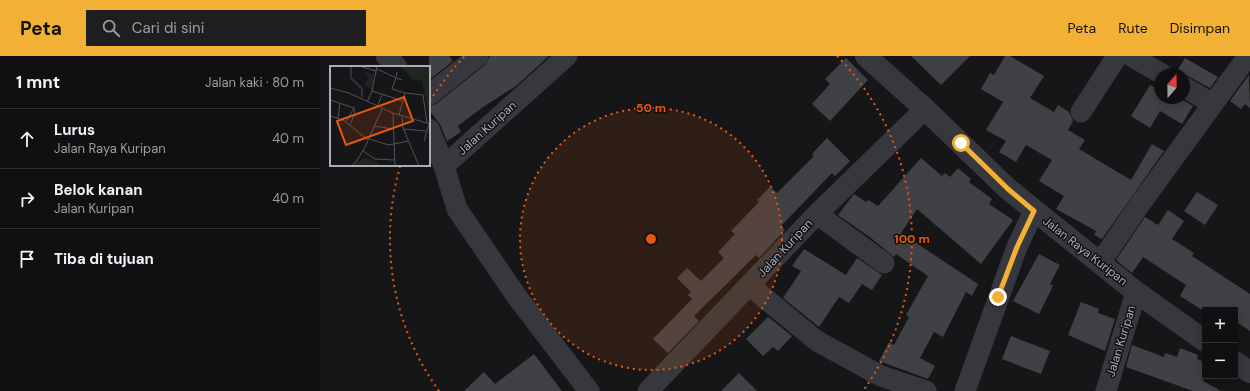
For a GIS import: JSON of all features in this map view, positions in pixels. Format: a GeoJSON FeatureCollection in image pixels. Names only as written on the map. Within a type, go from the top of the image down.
{"type":"FeatureCollection","features":[{"type":"Feature","properties":{"kind":"street"},"geometry":{"type":"LineString","coordinates":[[430,94],[478,56]]}},
{"type":"Feature","properties":{"kind":"street","name":"Jalan Kuripan"},"geometry":{"type":"LineString","coordinates":[[444,166],[566,56]]}},
{"type":"Feature","properties":{"kind":"street"},"geometry":{"type":"LineString","coordinates":[[1081,112],[1117,56]]}},
{"type":"Feature","properties":{"kind":"street"},"geometry":{"type":"LineString","coordinates":[[1131,56],[1154,69]]}},
{"type":"Feature","properties":{"kind":"street"},"geometry":{"type":"LineString","coordinates":[[1100,263],[1248,56]]}},
{"type":"Feature","properties":{"kind":"street","name":"Jalan Raya Kuripan"},"geometry":{"type":"LineString","coordinates":[[870,57],[1008,189],[1136,292],[1202,339]]}},
{"type":"Feature","properties":{"kind":"street"},"geometry":{"type":"LineString","coordinates":[[1190,91],[1213,104]]}},
{"type":"Feature","properties":{"kind":"street","name":"Jalan Kuripan"},"geometry":{"type":"LineString","coordinates":[[648,391],[818,214],[924,109]]}},
{"type":"Feature","properties":{"kind":"street","name":"Jalan Kuripan"},"geometry":{"type":"LineString","coordinates":[[430,131],[444,166],[457,209],[515,294],[589,391]]}},
{"type":"Feature","properties":{"kind":"street"},"geometry":{"type":"LineString","coordinates":[[965,391],[1017,247],[1034,211]]}},
{"type":"Feature","properties":{"kind":"street"},"geometry":{"type":"LineString","coordinates":[[818,214],[884,263]]}},
{"type":"Feature","properties":{"kind":"street"},"geometry":{"type":"LineString","coordinates":[[750,286],[817,341],[881,376],[926,391]]}},
{"type":"Feature","properties":{"kind":"street","name":"Jalan Kuripan"},"geometry":{"type":"LineString","coordinates":[[1106,391],[1136,292]]}},
{"type":"Feature","properties":{"kind":"street"},"geometry":{"type":"LineString","coordinates":[[1238,364],[1250,372]]}},
{"type":"Feature","properties":{"kind":"building"},"geometry":{"type":"Polygon","coordinates":[[[429,56],[449,56],[453,61],[430,79],[429,56]]]}},
{"type":"Feature","properties":{"kind":"building"},"geometry":{"type":"Polygon","coordinates":[[[490,56],[549,56],[516,86],[483,107],[458,126],[461,132],[447,141],[440,124],[430,111],[430,107],[436,104],[485,65],[490,56]]]}},
{"type":"Feature","properties":{"kind":"building"},"geometry":{"type":"Polygon","coordinates":[[[911,56],[970,56],[941,85],[911,56]]]}},
{"type":"Feature","properties":{"kind":"building"},"geometry":{"type":"Polygon","coordinates":[[[1005,56],[1010,56],[1044,76],[1030,98],[1054,112],[1058,105],[1069,112],[1073,121],[1068,130],[1085,140],[1079,149],[1131,180],[1152,144],[1164,151],[1102,239],[1094,235],[1096,231],[1056,209],[1064,196],[1039,181],[1052,160],[1026,145],[1016,162],[999,152],[1006,141],[986,130],[1003,102],[981,89],[990,73],[994,75],[1005,56]]]}},
{"type":"Feature","properties":{"kind":"building"},"geometry":{"type":"Polygon","coordinates":[[[846,58],[868,80],[830,121],[812,104],[830,84],[825,79],[846,58]]]}},
{"type":"Feature","properties":{"kind":"building"},"geometry":{"type":"Polygon","coordinates":[[[1185,58],[1218,77],[1210,88],[1190,77],[1190,68],[1179,68],[1185,58]]]}},
{"type":"Feature","properties":{"kind":"building"},"geometry":{"type":"Polygon","coordinates":[[[1249,75],[1250,108],[1245,104],[1241,109],[1230,101],[1249,75]]]}},
{"type":"Feature","properties":{"kind":"building"},"geometry":{"type":"Polygon","coordinates":[[[1150,85],[1154,87],[1154,104],[1190,104],[1193,106],[1182,124],[1160,111],[1150,128],[1131,116],[1150,85]]]}},
{"type":"Feature","properties":{"kind":"building"},"geometry":{"type":"Polygon","coordinates":[[[827,138],[850,161],[835,176],[832,173],[781,226],[785,230],[759,258],[756,255],[694,316],[699,321],[668,353],[653,339],[692,299],[688,295],[691,292],[677,278],[687,268],[701,281],[724,258],[718,252],[735,234],[731,231],[759,202],[757,200],[770,187],[777,193],[814,156],[812,154],[827,138]]]}},
{"type":"Feature","properties":{"kind":"building"},"geometry":{"type":"Polygon","coordinates":[[[921,158],[942,176],[945,173],[950,177],[958,168],[971,179],[969,182],[992,199],[989,204],[1013,220],[981,264],[917,209],[901,233],[978,284],[972,296],[966,292],[943,337],[934,332],[920,358],[935,366],[928,379],[879,361],[889,342],[894,345],[909,317],[906,315],[928,276],[896,254],[894,257],[871,238],[838,215],[854,194],[866,202],[868,200],[878,206],[921,158]]]}},
{"type":"Feature","properties":{"kind":"building"},"geometry":{"type":"Polygon","coordinates":[[[1197,192],[1218,205],[1205,225],[1184,211],[1197,192]]]}},
{"type":"Feature","properties":{"kind":"building"},"geometry":{"type":"Polygon","coordinates":[[[1168,210],[1184,221],[1172,239],[1194,253],[1192,256],[1250,294],[1250,331],[1238,323],[1238,307],[1202,307],[1202,310],[1180,296],[1186,285],[1143,257],[1132,273],[1116,260],[1145,217],[1158,225],[1168,210]]]}},
{"type":"Feature","properties":{"kind":"building"},"geometry":{"type":"Polygon","coordinates":[[[804,249],[846,275],[857,258],[882,275],[872,290],[862,284],[849,303],[839,297],[819,327],[783,298],[801,271],[792,266],[804,249]]]}},
{"type":"Feature","properties":{"kind":"building"},"geometry":{"type":"Polygon","coordinates":[[[1039,254],[1060,265],[1050,284],[1053,286],[1039,314],[1013,301],[1039,254]]]}},
{"type":"Feature","properties":{"kind":"building"},"geometry":{"type":"Polygon","coordinates":[[[1081,302],[1099,309],[1098,313],[1115,319],[1105,351],[1068,335],[1081,302]]]}},
{"type":"Feature","properties":{"kind":"building"},"geometry":{"type":"Polygon","coordinates":[[[768,317],[792,336],[778,351],[773,347],[763,356],[746,339],[768,317]]]}},
{"type":"Feature","properties":{"kind":"building"},"geometry":{"type":"Polygon","coordinates":[[[1011,336],[1050,351],[1041,374],[1002,359],[1011,336]]]}},
{"type":"Feature","properties":{"kind":"building"},"geometry":{"type":"Polygon","coordinates":[[[1132,345],[1164,357],[1165,353],[1177,357],[1180,348],[1198,355],[1197,359],[1202,361],[1203,381],[1221,391],[1193,391],[1126,367],[1132,345]]]}},
{"type":"Feature","properties":{"kind":"building"},"geometry":{"type":"Polygon","coordinates":[[[534,354],[562,391],[464,391],[484,372],[495,384],[534,354]]]}},
{"type":"Feature","properties":{"kind":"building"},"geometry":{"type":"Polygon","coordinates":[[[739,373],[757,391],[721,391],[739,373]]]}},
{"type":"Feature","properties":{"kind":"route"},"geometry":{"type":"LineString","coordinates":[[961,143],[1008,189],[1034,211],[1017,247],[998,297]]}}]}
